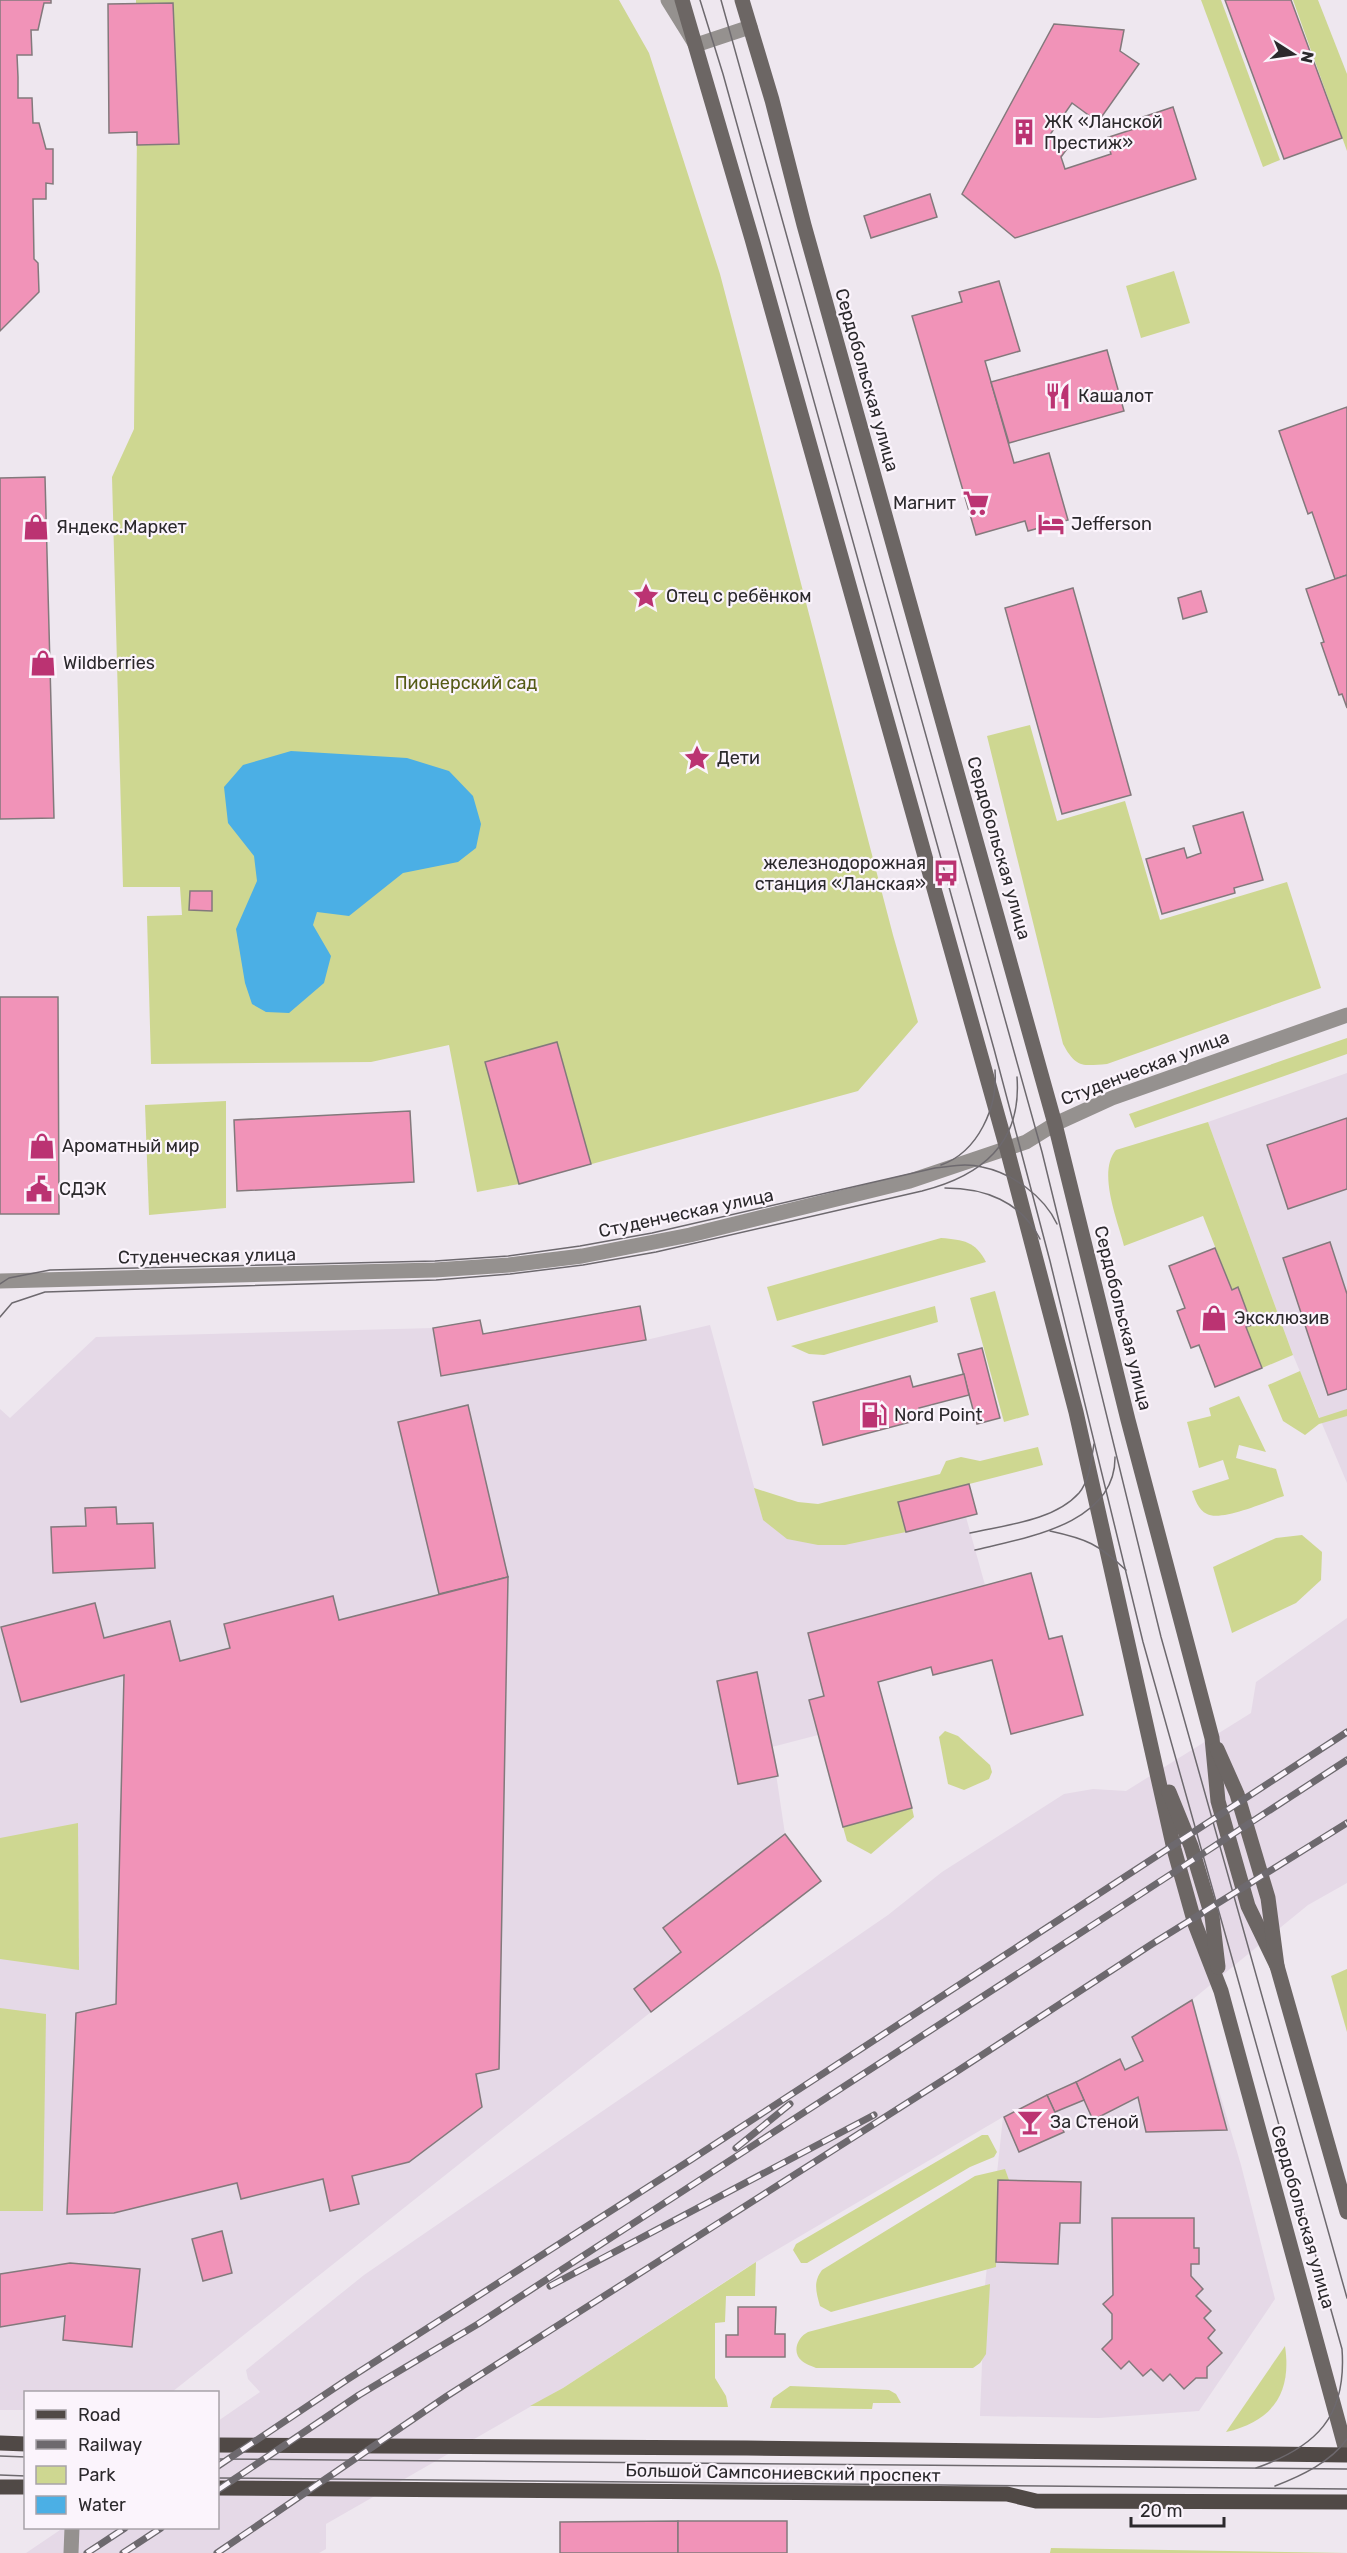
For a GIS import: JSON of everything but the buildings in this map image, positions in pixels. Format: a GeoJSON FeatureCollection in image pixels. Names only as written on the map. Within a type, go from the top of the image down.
{"type":"FeatureCollection","features":[{"type":"Feature","properties":{"kind":"main road"},"geometry":{"type":"LineString","coordinates":[[682,0],[696,45]]}},
{"type":"Feature","properties":{"kind":"main road","name":"Сердобольская улица"},"geometry":{"type":"LineString","coordinates":[[742,0],[1055,1124],[1128,1420],[1212,1738],[1237,1794],[1268,1898],[1277,1966],[1347,2212]]}},
{"type":"Feature","properties":{"kind":"main road","name":"Сердобольская улица"},"geometry":{"type":"LineString","coordinates":[[696,45],[1007,1149],[1076,1412],[1154,1756],[1191,1846],[1212,1916],[1221,1991],[1347,2455]]}},
{"type":"Feature","properties":{"kind":"main road","name":"Сердобольская улица"},"geometry":{"type":"LineString","coordinates":[[1212,1738],[1218,1801],[1248,1906],[1277,1966]]}},
{"type":"Feature","properties":{"kind":"main road"},"geometry":{"type":"LineString","coordinates":[[0,2443],[24,2444]]}},
{"type":"Feature","properties":{"kind":"main road","name":"Большой Сампсониевский проспект"},"geometry":{"type":"LineString","coordinates":[[219,2445],[1347,2455]]}},
{"type":"Feature","properties":{"kind":"main road"},"geometry":{"type":"LineString","coordinates":[[0,2487],[24,2487]]}},
{"type":"Feature","properties":{"kind":"main road","name":"Большой Сампсониевский проспект"},"geometry":{"type":"LineString","coordinates":[[219,2488],[1007,2494],[1036,2501],[1347,2502]]}},
{"type":"Feature","properties":{"kind":"street","name":"Сердобольская улица"},"geometry":{"type":"LineString","coordinates":[[668,0],[696,45]]}},
{"type":"Feature","properties":{"kind":"street"},"geometry":{"type":"LineString","coordinates":[[696,45],[750,27]]}},
{"type":"Feature","properties":{"kind":"street","name":"Студенческая улица"},"geometry":{"type":"LineString","coordinates":[[0,1281],[435,1270],[545,1261],[618,1250],[690,1235],[910,1181],[1026,1142],[1055,1124],[1112,1098],[1347,1015]]}},
{"type":"Feature","properties":{"kind":"street"},"geometry":{"type":"LineString","coordinates":[[71,2553],[72,2529]]}},
{"type":"Feature","properties":{"kind":"shaded area"},"geometry":{"type":"Polygon","coordinates":[[[1347,1073],[1347,1483],[1293,1355],[1208,1122],[1347,1073]]]}},
{"type":"Feature","properties":{"kind":"shaded area"},"geometry":{"type":"Polygon","coordinates":[[[640,1306],[646,1340],[710,1325],[763,1520],[898,1502],[969,1484],[977,1514],[966,1517],[985,1585],[1031,1573],[1049,1638],[1062,1636],[1083,1715],[1011,1734],[992,1660],[933,1675],[931,1667],[878,1681],[912,1808],[843,1827],[818,1735],[772,1747],[785,1834],[821,1881],[651,2012],[173,2391],[24,2391],[24,2410],[0,2410],[0,1409],[10,1418],[96,1337],[433,1328],[480,1320],[483,1334],[640,1306]]]}},
{"type":"Feature","properties":{"kind":"shaded area"},"geometry":{"type":"Polygon","coordinates":[[[1347,1618],[1347,1883],[1308,1905],[1192,2000],[1241,2165],[1275,2299],[1199,2411],[1099,2418],[980,2416],[985,2285],[1003,2117],[746,2268],[563,2388],[326,2524],[326,2549],[319,2553],[26,2553],[62,2529],[219,2529],[219,2420],[260,2392],[248,2379],[246,2370],[364,2275],[888,1915],[942,1872],[1064,1794],[1093,1789],[1126,1791],[1251,1713],[1256,1682],[1347,1618]]]}},
{"type":"Feature","properties":{"kind":"green space","name":"Пионерский сад"},"geometry":{"type":"Polygon","coordinates":[[[136,0],[619,0],[649,53],[720,274],[893,935],[918,1022],[858,1091],[519,1184],[477,1192],[449,1045],[371,1062],[151,1064],[147,916],[182,915],[180,887],[123,887],[112,477],[134,429],[136,0]]]}},
{"type":"Feature","properties":{"kind":"green space"},"geometry":{"type":"Polygon","coordinates":[[[1201,0],[1221,0],[1280,160],[1263,167],[1201,0]]]}},
{"type":"Feature","properties":{"kind":"green space"},"geometry":{"type":"Polygon","coordinates":[[[1293,0],[1318,0],[1347,74],[1347,151],[1293,0]]]}},
{"type":"Feature","properties":{"kind":"green space"},"geometry":{"type":"Polygon","coordinates":[[[1174,271],[1190,323],[1141,338],[1126,286],[1174,271]]]}},
{"type":"Feature","properties":{"kind":"green space"},"geometry":{"type":"Polygon","coordinates":[[[1030,725],[1057,821],[1125,801],[1160,920],[1287,882],[1321,988],[1107,1064],[1080,1064],[1072,1058],[1063,1044],[987,736],[1030,725]]]}},
{"type":"Feature","properties":{"kind":"green space"},"geometry":{"type":"Polygon","coordinates":[[[1347,1038],[1347,1054],[1135,1128],[1129,1114],[1347,1038]]]}},
{"type":"Feature","properties":{"kind":"green space"},"geometry":{"type":"Polygon","coordinates":[[[226,1101],[226,1208],[149,1215],[145,1105],[226,1101]]]}},
{"type":"Feature","properties":{"kind":"green space"},"geometry":{"type":"Polygon","coordinates":[[[1208,1122],[1293,1355],[1262,1368],[1246,1327],[1252,1324],[1238,1288],[1232,1290],[1203,1216],[1124,1246],[1111,1197],[1108,1171],[1116,1150],[1208,1122]]]}},
{"type":"Feature","properties":{"kind":"green space"},"geometry":{"type":"Polygon","coordinates":[[[941,1238],[968,1243],[978,1250],[986,1262],[777,1321],[767,1287],[941,1238]]]}},
{"type":"Feature","properties":{"kind":"green space"},"geometry":{"type":"Polygon","coordinates":[[[995,1291],[1029,1415],[1004,1422],[970,1298],[995,1291]]]}},
{"type":"Feature","properties":{"kind":"green space"},"geometry":{"type":"Polygon","coordinates":[[[935,1306],[938,1322],[824,1355],[809,1354],[791,1346],[935,1306]]]}},
{"type":"Feature","properties":{"kind":"green space"},"geometry":{"type":"Polygon","coordinates":[[[1300,1371],[1319,1418],[1347,1409],[1347,1416],[1319,1424],[1305,1435],[1283,1421],[1268,1385],[1300,1371]]]}},
{"type":"Feature","properties":{"kind":"green space"},"geometry":{"type":"Polygon","coordinates":[[[1239,1396],[1266,1452],[1239,1445],[1236,1458],[1276,1469],[1284,1496],[1233,1513],[1214,1516],[1201,1510],[1192,1491],[1229,1479],[1223,1460],[1199,1468],[1187,1422],[1211,1416],[1209,1408],[1239,1396]]]}},
{"type":"Feature","properties":{"kind":"green space"},"geometry":{"type":"Polygon","coordinates":[[[1038,1447],[1043,1465],[899,1502],[906,1532],[845,1545],[818,1545],[787,1539],[763,1520],[754,1488],[798,1502],[818,1504],[940,1474],[946,1461],[961,1457],[980,1461],[1038,1447]]]}},
{"type":"Feature","properties":{"kind":"green space"},"geometry":{"type":"Polygon","coordinates":[[[1302,1535],[1322,1552],[1321,1580],[1296,1603],[1232,1633],[1213,1567],[1276,1538],[1302,1535]]]}},
{"type":"Feature","properties":{"kind":"green space"},"geometry":{"type":"Polygon","coordinates":[[[945,1731],[958,1736],[990,1765],[992,1772],[989,1779],[964,1790],[948,1784],[939,1737],[945,1731]]]}},
{"type":"Feature","properties":{"kind":"green space"},"geometry":{"type":"Polygon","coordinates":[[[912,1808],[914,1817],[871,1854],[847,1841],[843,1827],[912,1808]]]}},
{"type":"Feature","properties":{"kind":"green space"},"geometry":{"type":"Polygon","coordinates":[[[78,1823],[79,1970],[0,1959],[0,1838],[78,1823]]]}},
{"type":"Feature","properties":{"kind":"green space"},"geometry":{"type":"Polygon","coordinates":[[[1347,1969],[1347,2032],[1331,1976],[1347,1969]]]}},
{"type":"Feature","properties":{"kind":"green space"},"geometry":{"type":"Polygon","coordinates":[[[0,2008],[46,2014],[43,2211],[0,2211],[0,2008]]]}},
{"type":"Feature","properties":{"kind":"green space"},"geometry":{"type":"Polygon","coordinates":[[[982,2135],[988,2135],[997,2152],[994,2157],[970,2167],[807,2263],[801,2263],[793,2250],[796,2244],[982,2135]]]}},
{"type":"Feature","properties":{"kind":"green space"},"geometry":{"type":"Polygon","coordinates":[[[1005,2169],[1009,2180],[998,2181],[996,2267],[831,2312],[820,2306],[816,2283],[822,2270],[975,2176],[1005,2169]]]}},
{"type":"Feature","properties":{"kind":"green space"},"geometry":{"type":"Polygon","coordinates":[[[756,2262],[755,2296],[726,2296],[725,2322],[715,2323],[715,2378],[726,2396],[728,2407],[530,2406],[563,2388],[756,2262]]]}},
{"type":"Feature","properties":{"kind":"green space"},"geometry":{"type":"Polygon","coordinates":[[[990,2284],[986,2354],[973,2368],[816,2368],[803,2362],[797,2353],[799,2341],[808,2332],[990,2284]]]}},
{"type":"Feature","properties":{"kind":"green space"},"geometry":{"type":"Polygon","coordinates":[[[1285,2346],[1285,2378],[1276,2402],[1256,2421],[1226,2432],[1285,2346]]]}},
{"type":"Feature","properties":{"kind":"green space"},"geometry":{"type":"Polygon","coordinates":[[[790,2386],[889,2390],[896,2394],[901,2403],[873,2403],[872,2409],[770,2408],[773,2398],[790,2386]]]}},
{"type":"Feature","properties":{"kind":"green space"},"geometry":{"type":"Polygon","coordinates":[[[1051,2548],[1347,2553],[1050,2553],[1051,2548]]]}},
{"type":"Feature","properties":{"kind":"water"},"geometry":{"type":"Polygon","coordinates":[[[291,751],[407,758],[449,771],[473,796],[481,824],[476,848],[458,862],[403,873],[349,916],[317,912],[313,925],[331,956],[324,983],[289,1013],[266,1012],[252,1004],[245,983],[236,929],[257,881],[254,856],[228,823],[224,787],[243,765],[291,751]]]}},
{"type":"Feature","properties":{"kind":"tram line"},"geometry":{"type":"LineString","coordinates":[[700,0],[723,74],[994,1049],[1050,1261],[1143,1642],[1342,2349],[1339,2393],[1333,2411],[1323,2426],[1311,2439],[1295,2450],[1256,2468]]}},
{"type":"Feature","properties":{"kind":"tram line"},"geometry":{"type":"LineString","coordinates":[[721,0],[1042,1152],[1161,1637],[1347,2298]]}},
{"type":"Feature","properties":{"kind":"tram line"},"geometry":{"type":"LineString","coordinates":[[941,1165],[954,1159],[965,1150],[983,1126],[993,1099],[995,1070]]}},
{"type":"Feature","properties":{"kind":"tram line"},"geometry":{"type":"LineString","coordinates":[[0,1317],[12,1303],[45,1292],[436,1280],[583,1265],[656,1252],[922,1191],[962,1176],[993,1154],[1005,1139],[1013,1121],[1017,1101],[1017,1077]]}},
{"type":"Feature","properties":{"kind":"tram line"},"geometry":{"type":"LineString","coordinates":[[0,1284],[9,1278],[50,1270],[435,1261],[508,1256],[652,1233],[935,1168],[959,1165],[982,1167],[1005,1174],[1015,1180],[1044,1204],[1057,1224]]}},
{"type":"Feature","properties":{"kind":"tram line"},"geometry":{"type":"LineString","coordinates":[[945,1188],[974,1191],[1000,1199],[1023,1215],[1040,1239]]}},
{"type":"Feature","properties":{"kind":"tram line"},"geometry":{"type":"LineString","coordinates":[[970,1533],[1043,1516],[1069,1502],[1086,1482],[1094,1444]]}},
{"type":"Feature","properties":{"kind":"tram line"},"geometry":{"type":"LineString","coordinates":[[975,1550],[1042,1533],[1084,1513],[1101,1498],[1111,1480],[1115,1457]]}},
{"type":"Feature","properties":{"kind":"tram line"},"geometry":{"type":"LineString","coordinates":[[1050,1531],[1074,1537],[1099,1548],[1126,1570]]}},
{"type":"Feature","properties":{"kind":"tram line"},"geometry":{"type":"LineString","coordinates":[[1275,2486],[1305,2473],[1324,2461],[1333,2455],[1347,2439]]}},
{"type":"Feature","properties":{"kind":"tram line"},"geometry":{"type":"LineString","coordinates":[[0,2456],[24,2457]]}},
{"type":"Feature","properties":{"kind":"tram line"},"geometry":{"type":"LineString","coordinates":[[219,2459],[1347,2469]]}},
{"type":"Feature","properties":{"kind":"tram line"},"geometry":{"type":"LineString","coordinates":[[0,2475],[24,2476]]}},
{"type":"Feature","properties":{"kind":"tram line"},"geometry":{"type":"LineString","coordinates":[[219,2478],[1347,2489]]}},
{"type":"Feature","properties":{"kind":"railway"},"geometry":{"type":"LineString","coordinates":[[219,2465],[348,2379],[692,2159],[1347,1732]]}},
{"type":"Feature","properties":{"kind":"railway"},"geometry":{"type":"LineString","coordinates":[[219,2489],[359,2395],[478,2324],[1347,1760]]}},
{"type":"Feature","properties":{"kind":"railway"},"geometry":{"type":"LineString","coordinates":[[217,2553],[447,2396],[959,2070],[1152,1944],[1347,1823]]}},
{"type":"Feature","properties":{"kind":"railway"},"geometry":{"type":"LineString","coordinates":[[736,2148],[790,2104]]}},
{"type":"Feature","properties":{"kind":"railway"},"geometry":{"type":"LineString","coordinates":[[550,2286],[874,2115]]}},
{"type":"Feature","properties":{"kind":"railway"},"geometry":{"type":"LineString","coordinates":[[87,2553],[123,2529]]}},
{"type":"Feature","properties":{"kind":"railway"},"geometry":{"type":"LineString","coordinates":[[123,2553],[159,2529]]}},
{"type":"Feature","properties":{"kind":"place","name":"ЖК «Ланской Престиж»"},"geometry":{"type":"Point","coordinates":[1024,132]}},
{"type":"Feature","properties":{"kind":"place","name":"Кашалот"},"geometry":{"type":"Point","coordinates":[1058,396]}},
{"type":"Feature","properties":{"kind":"place","name":"Магнит"},"geometry":{"type":"Point","coordinates":[976,503]}},
{"type":"Feature","properties":{"kind":"place","name":"Jefferson"},"geometry":{"type":"Point","coordinates":[1051,524]}},
{"type":"Feature","properties":{"kind":"place","name":"Яндекс.Маркет"},"geometry":{"type":"Point","coordinates":[36,527]}},
{"type":"Feature","properties":{"kind":"place","name":"Отец с ребёнком"},"geometry":{"type":"Point","coordinates":[646,596]}},
{"type":"Feature","properties":{"kind":"place","name":"Wildberries"},"geometry":{"type":"Point","coordinates":[43,663]}},
{"type":"Feature","properties":{"kind":"place","name":"Дети"},"geometry":{"type":"Point","coordinates":[697,758]}},
{"type":"Feature","properties":{"kind":"place","name":"железнодорожная станция «Ланская»"},"geometry":{"type":"Point","coordinates":[946,873]}},
{"type":"Feature","properties":{"kind":"place","name":"Ароматный мир"},"geometry":{"type":"Point","coordinates":[42,1146]}},
{"type":"Feature","properties":{"kind":"place","name":"СДЭК"},"geometry":{"type":"Point","coordinates":[39,1189]}},
{"type":"Feature","properties":{"kind":"place","name":"Эксклюзив"},"geometry":{"type":"Point","coordinates":[1214,1318]}},
{"type":"Feature","properties":{"kind":"place","name":"Nord Point"},"geometry":{"type":"Point","coordinates":[874,1415]}},
{"type":"Feature","properties":{"kind":"place","name":"За Стеной"},"geometry":{"type":"Point","coordinates":[1030,2122]}}]}
